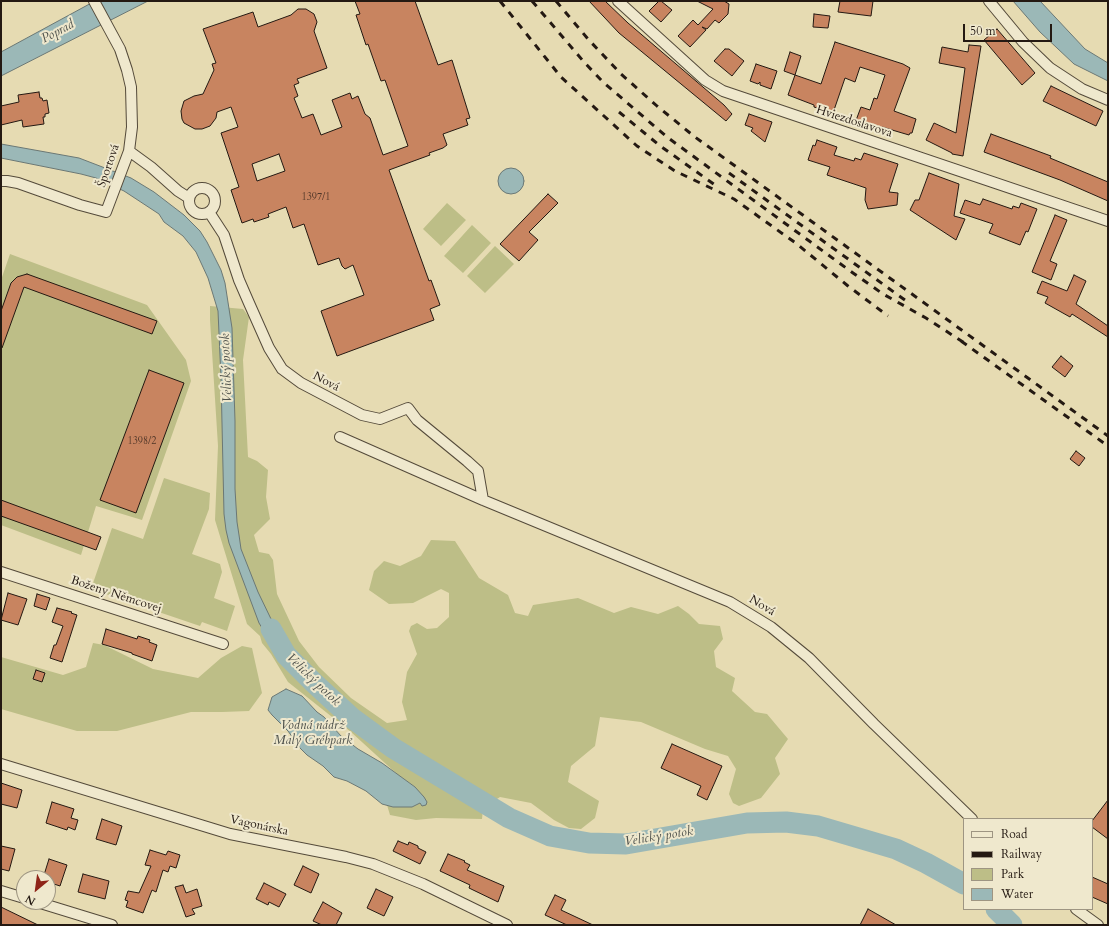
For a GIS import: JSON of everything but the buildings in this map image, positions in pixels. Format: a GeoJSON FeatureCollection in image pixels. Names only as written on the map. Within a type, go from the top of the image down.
{"type":"FeatureCollection","features":[{"type":"Feature","properties":{"kind":"street","name":"Športová"},"geometry":{"type":"LineString","coordinates":[[1,181],[18,183],[80,205],[106,212],[129,152],[132,127],[130,83],[124,60],[94,1]]}},
{"type":"Feature","properties":{"kind":"street","name":"Hviezdoslavova"},"geometry":{"type":"LineString","coordinates":[[618,1],[705,80],[723,91],[1108,221]]}},
{"type":"Feature","properties":{"kind":"street"},"geometry":{"type":"LineString","coordinates":[[989,1],[1023,42],[1050,68],[1082,89],[1108,100]]}},
{"type":"Feature","properties":{"kind":"street"},"geometry":{"type":"LineString","coordinates":[[129,152],[178,191],[190,198]]}},
{"type":"Feature","properties":{"kind":"street"},"geometry":{"type":"LineString","coordinates":[[198,189],[207,189],[213,194],[215,202],[214,206],[209,212],[201,214],[193,211],[191,207],[191,194],[198,189]]}},
{"type":"Feature","properties":{"kind":"street","name":"Nová"},"geometry":{"type":"LineString","coordinates":[[209,212],[224,235],[239,280],[269,348],[282,369],[301,383],[362,415],[380,419],[408,408],[416,420],[468,461],[478,471],[482,500]]}},
{"type":"Feature","properties":{"kind":"street","name":"Nová"},"geometry":{"type":"LineString","coordinates":[[340,437],[482,500],[730,602],[771,627],[809,658],[874,724],[971,818]]}},
{"type":"Feature","properties":{"kind":"street","name":"Boženy Němcovej"},"geometry":{"type":"LineString","coordinates":[[1,572],[223,644]]}},
{"type":"Feature","properties":{"kind":"street","name":"Vagonárska"},"geometry":{"type":"LineString","coordinates":[[1,764],[230,834],[373,864],[423,884],[506,925]]}},
{"type":"Feature","properties":{"kind":"street"},"geometry":{"type":"LineString","coordinates":[[1,891],[16,896]]}},
{"type":"Feature","properties":{"kind":"street"},"geometry":{"type":"LineString","coordinates":[[56,908],[112,925]]}},
{"type":"Feature","properties":{"kind":"street"},"geometry":{"type":"LineString","coordinates":[[1077,910],[1098,925]]}},
{"type":"Feature","properties":{"kind":"green space"},"geometry":{"type":"Polygon","coordinates":[[[447,203],[466,220],[441,246],[423,229],[447,203]]]}},
{"type":"Feature","properties":{"kind":"green space"},"geometry":{"type":"Polygon","coordinates":[[[472,225],[491,243],[463,273],[444,256],[472,225]]]}},
{"type":"Feature","properties":{"kind":"green space"},"geometry":{"type":"Polygon","coordinates":[[[495,246],[514,264],[485,293],[467,276],[495,246]]]}},
{"type":"Feature","properties":{"kind":"green space"},"geometry":{"type":"Polygon","coordinates":[[[10,254],[147,305],[186,360],[191,381],[142,520],[96,506],[81,555],[1,525],[1,280],[10,254]]]}},
{"type":"Feature","properties":{"kind":"green space"},"geometry":{"type":"Polygon","coordinates":[[[210,306],[243,309],[249,317],[243,360],[248,457],[257,461],[268,470],[266,497],[270,519],[254,535],[259,552],[269,554],[273,560],[277,594],[299,641],[319,667],[351,698],[387,723],[407,720],[402,702],[407,672],[417,654],[409,631],[411,626],[417,623],[427,629],[437,628],[449,617],[449,593],[441,589],[413,603],[389,604],[369,590],[374,571],[384,561],[400,566],[421,556],[431,540],[455,541],[479,578],[508,595],[515,613],[528,616],[533,605],[578,598],[614,613],[631,607],[658,614],[678,606],[699,624],[720,626],[723,639],[714,651],[716,667],[735,678],[732,691],[755,712],[767,714],[788,739],[775,758],[780,774],[761,798],[739,806],[733,803],[729,794],[736,769],[728,756],[705,749],[641,722],[600,717],[595,746],[571,766],[568,782],[599,801],[595,818],[581,829],[569,828],[554,820],[531,803],[500,797],[483,808],[482,819],[436,818],[416,820],[390,815],[387,805],[393,807],[412,807],[420,803],[415,787],[398,775],[351,732],[288,682],[271,654],[262,643],[260,636],[247,624],[215,520],[218,446],[210,306]]]}},
{"type":"Feature","properties":{"kind":"green space"},"geometry":{"type":"Polygon","coordinates":[[[164,478],[210,493],[209,509],[192,554],[220,564],[222,572],[214,598],[235,606],[227,631],[202,622],[200,626],[91,589],[112,528],[143,539],[164,478]]]}},
{"type":"Feature","properties":{"kind":"green space"},"geometry":{"type":"Polygon","coordinates":[[[93,643],[104,645],[153,669],[198,678],[221,658],[242,646],[252,648],[262,693],[249,711],[191,712],[117,731],[77,731],[1,709],[1,657],[63,675],[86,667],[93,643]]]}},
{"type":"Feature","properties":{"kind":"water","name":"Poprad"},"geometry":{"type":"Polygon","coordinates":[[[95,1],[148,1],[1,76],[1,52],[95,1]]]}},
{"type":"Feature","properties":{"kind":"water"},"geometry":{"type":"Polygon","coordinates":[[[1013,1],[1040,1],[1085,49],[1108,63],[1108,81],[1074,64],[1040,32],[1013,1]]]}},
{"type":"Feature","properties":{"kind":"water"},"geometry":{"type":"Polygon","coordinates":[[[1,144],[79,158],[131,178],[154,192],[184,215],[200,231],[207,242],[221,270],[225,283],[232,328],[235,421],[235,489],[237,522],[241,549],[258,592],[272,621],[280,636],[291,650],[283,656],[259,623],[229,543],[226,530],[224,514],[218,311],[208,278],[196,252],[183,236],[164,222],[159,214],[124,191],[96,178],[1,158],[1,144]]]}},
{"type":"Feature","properties":{"kind":"water"},"geometry":{"type":"Polygon","coordinates":[[[511,168],[520,172],[524,181],[520,190],[511,194],[502,190],[498,181],[502,172],[511,168]]]}},
{"type":"Feature","properties":{"kind":"water","name":"Vodná nádrž Malý Grébpark"},"geometry":{"type":"Polygon","coordinates":[[[286,689],[302,696],[341,736],[358,749],[382,763],[415,787],[424,797],[427,802],[426,805],[422,806],[420,803],[412,807],[393,807],[382,804],[366,791],[347,781],[334,777],[323,766],[307,755],[288,731],[268,710],[272,697],[286,689]]]}},
{"type":"Feature","properties":{"kind":"waterway","name":"Velický potok"},"geometry":{"type":"LineString","coordinates":[[271,629],[286,655],[352,718],[393,748],[509,818],[550,836],[589,843],[626,844],[747,823],[786,822],[818,826],[896,849],[926,863],[963,883]]}},
{"type":"Feature","properties":{"kind":"waterway","name":"Velický potok"},"geometry":{"type":"LineString","coordinates":[[997,910],[1012,925]]}},
{"type":"Feature","properties":{"kind":"railway"},"geometry":{"type":"LineString","coordinates":[[500,1],[561,77],[637,146],[675,171],[734,199],[797,244],[848,286],[888,316]]}},
{"type":"Feature","properties":{"kind":"railway"},"geometry":{"type":"LineString","coordinates":[[532,1],[603,82],[667,137],[883,294],[926,318],[966,344]]}},
{"type":"Feature","properties":{"kind":"railway"},"geometry":{"type":"LineString","coordinates":[[556,1],[588,39],[621,74],[695,137],[1108,436]]}},
{"type":"Feature","properties":{"kind":"railway"},"geometry":{"type":"LineString","coordinates":[[619,112],[659,145],[715,185]]}},
{"type":"Feature","properties":{"kind":"railway"},"geometry":{"type":"LineString","coordinates":[[729,173],[909,303]]}},
{"type":"Feature","properties":{"kind":"railway"},"geometry":{"type":"LineString","coordinates":[[961,341],[1108,446]]}}]}
